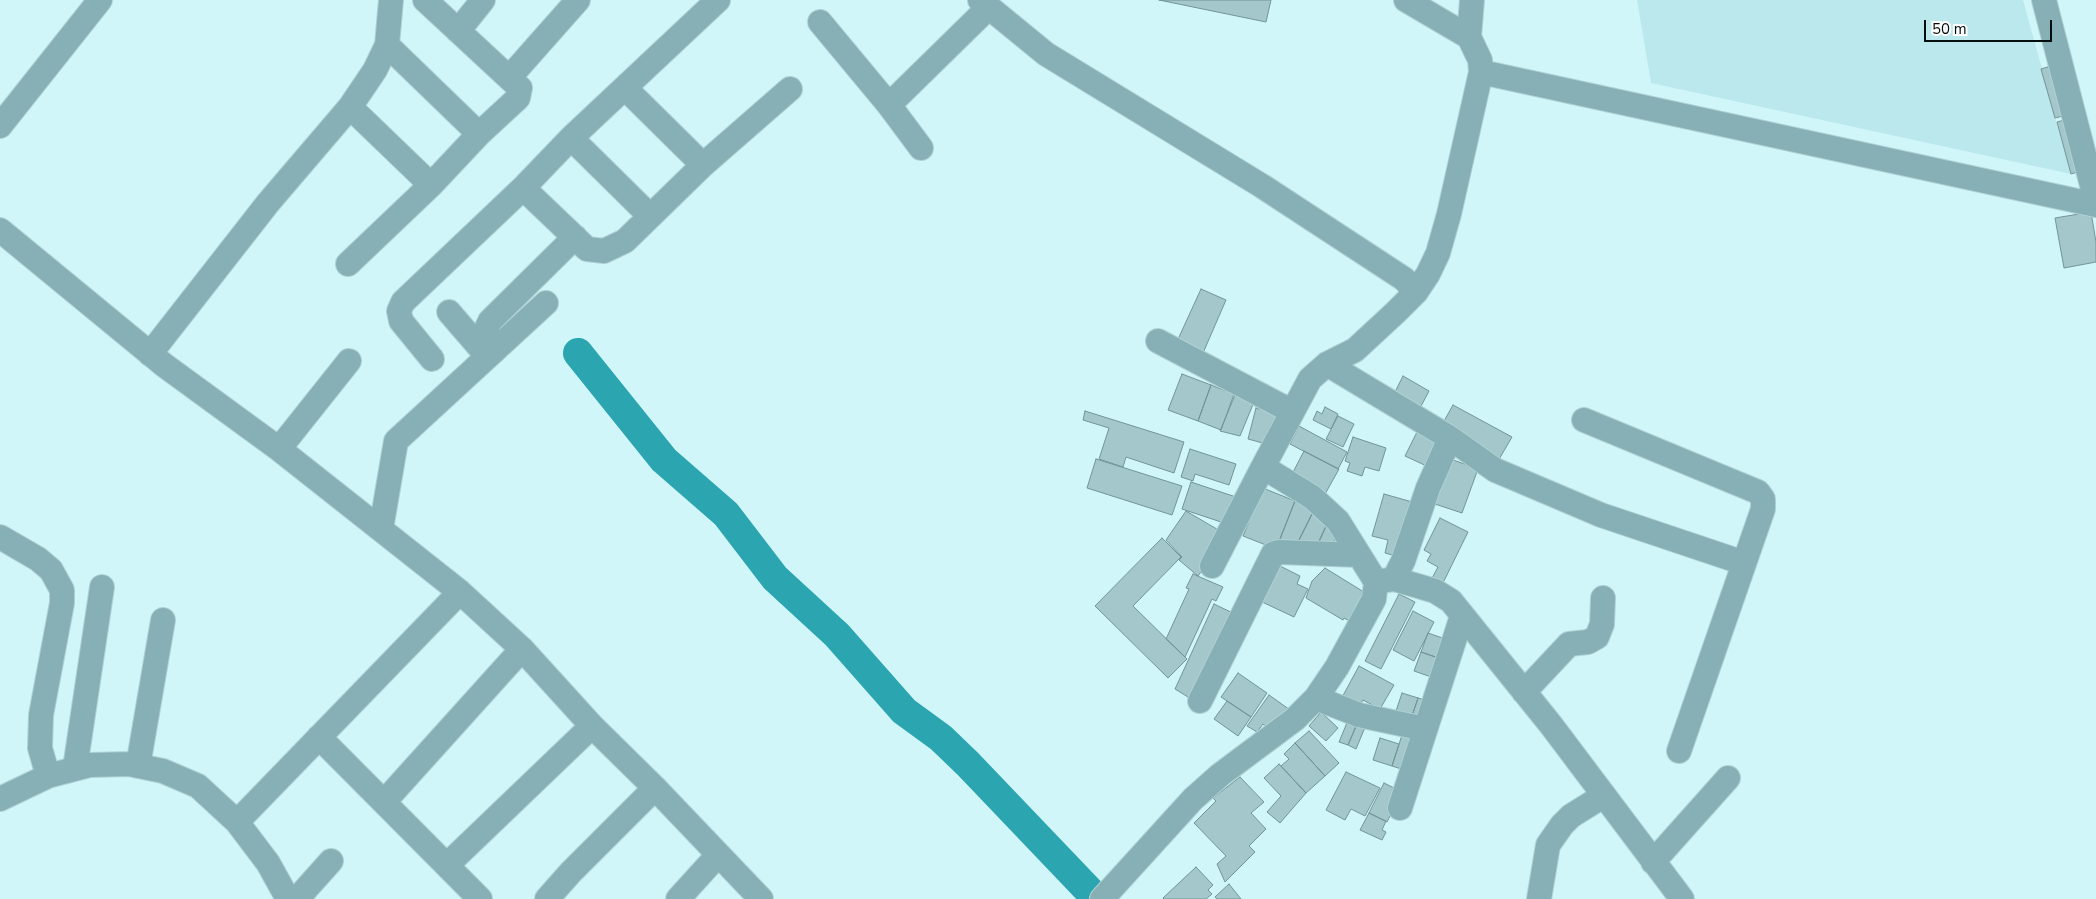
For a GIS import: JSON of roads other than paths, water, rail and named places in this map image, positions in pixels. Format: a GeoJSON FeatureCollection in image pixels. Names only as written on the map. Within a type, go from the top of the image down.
{"type":"FeatureCollection","features":[{"type":"Feature","properties":{"kind":"street"},"geometry":{"type":"LineString","coordinates":[[0,126],[100,0]]}},
{"type":"Feature","properties":{"kind":"street"},"geometry":{"type":"LineString","coordinates":[[150,354],[268,203],[350,106],[375,70],[387,45],[392,0]]}},
{"type":"Feature","properties":{"kind":"street"},"geometry":{"type":"LineString","coordinates":[[348,264],[431,185],[478,134],[520,96],[520,88],[425,0]]}},
{"type":"Feature","properties":{"kind":"street"},"geometry":{"type":"LineString","coordinates":[[458,31],[483,0]]}},
{"type":"Feature","properties":{"kind":"street"},"geometry":{"type":"LineString","coordinates":[[509,78],[578,0]]}},
{"type":"Feature","properties":{"kind":"street"},"geometry":{"type":"LineString","coordinates":[[432,360],[401,321],[399,311],[403,302],[523,188],[571,138],[718,0]]}},
{"type":"Feature","properties":{"kind":"street"},"geometry":{"type":"LineString","coordinates":[[1406,0],[1470,37]]}},
{"type":"Feature","properties":{"kind":"street"},"geometry":{"type":"LineString","coordinates":[[1212,566],[1291,412],[1310,379],[1327,364],[1355,350],[1416,292],[1428,274],[1438,253],[1449,214],[1481,72],[1480,60],[1470,37],[1472,0]]}},
{"type":"Feature","properties":{"kind":"street"},"geometry":{"type":"LineString","coordinates":[[2044,0],[2096,201]]}},
{"type":"Feature","properties":{"kind":"street"},"geometry":{"type":"LineString","coordinates":[[889,105],[984,4],[1046,54],[1270,191],[1404,279],[1416,292]]}},
{"type":"Feature","properties":{"kind":"street"},"geometry":{"type":"LineString","coordinates":[[820,22],[889,105],[921,148]]}},
{"type":"Feature","properties":{"kind":"street"},"geometry":{"type":"LineString","coordinates":[[387,45],[478,134]]}},
{"type":"Feature","properties":{"kind":"street"},"geometry":{"type":"LineString","coordinates":[[1481,72],[2096,205]]}},
{"type":"Feature","properties":{"kind":"street"},"geometry":{"type":"LineString","coordinates":[[625,88],[703,165]]}},
{"type":"Feature","properties":{"kind":"street"},"geometry":{"type":"LineString","coordinates":[[523,188],[588,249],[604,251],[625,240],[703,165],[790,89]]}},
{"type":"Feature","properties":{"kind":"street"},"geometry":{"type":"LineString","coordinates":[[350,106],[431,185]]}},
{"type":"Feature","properties":{"kind":"street"},"geometry":{"type":"LineString","coordinates":[[571,138],[649,216]]}},
{"type":"Feature","properties":{"kind":"street"},"geometry":{"type":"LineString","coordinates":[[0,230],[150,354],[279,450],[460,592],[522,650],[592,726],[655,788],[761,899]]}},
{"type":"Feature","properties":{"kind":"street"},"geometry":{"type":"LineString","coordinates":[[491,354],[483,336],[490,321],[576,237]]}},
{"type":"Feature","properties":{"kind":"street"},"geometry":{"type":"LineString","coordinates":[[381,529],[396,441],[546,303]]}},
{"type":"Feature","properties":{"kind":"street"},"geometry":{"type":"LineString","coordinates":[[449,312],[491,354]]}},
{"type":"Feature","properties":{"kind":"street"},"geometry":{"type":"LineString","coordinates":[[1158,341],[1291,412]]}},
{"type":"Feature","properties":{"kind":"street"},"geometry":{"type":"LineString","coordinates":[[279,450],[349,361]]}},
{"type":"Feature","properties":{"kind":"street"},"geometry":{"type":"LineString","coordinates":[[1327,364],[1450,438],[1495,470],[1547,494],[1601,515],[1744,563]]}},
{"type":"Feature","properties":{"kind":"street"},"geometry":{"type":"LineString","coordinates":[[1584,420],[1758,492],[1763,499],[1763,509],[1678,751]]}},
{"type":"Feature","properties":{"kind":"street"},"geometry":{"type":"LineString","coordinates":[[1109,891],[1200,793],[1220,775],[1295,719],[1316,698],[1363,622],[1385,580],[1403,561],[1428,488],[1450,438]]}},
{"type":"Feature","properties":{"kind":"street"},"geometry":{"type":"LineString","coordinates":[[1263,467],[1312,498],[1331,514],[1338,521],[1358,555],[1385,580],[1443,595],[1524,692],[1682,899]]}},
{"type":"Feature","properties":{"kind":"street"},"geometry":{"type":"LineString","coordinates":[[0,537],[38,559],[51,570],[62,590],[62,603],[41,714],[40,748],[48,776]]}},
{"type":"Feature","properties":{"kind":"street"},"geometry":{"type":"LineString","coordinates":[[1200,701],[1272,554],[1279,552],[1358,555]]}},
{"type":"Feature","properties":{"kind":"street"},"geometry":{"type":"LineString","coordinates":[[75,768],[102,587]]}},
{"type":"Feature","properties":{"kind":"street"},"geometry":{"type":"LineString","coordinates":[[237,822],[460,592]]}},
{"type":"Feature","properties":{"kind":"street"},"geometry":{"type":"LineString","coordinates":[[1524,692],[1569,644],[1588,642],[1600,632],[1603,598]]}},
{"type":"Feature","properties":{"kind":"street"},"geometry":{"type":"LineString","coordinates":[[1400,808],[1462,616]]}},
{"type":"Feature","properties":{"kind":"street"},"geometry":{"type":"LineString","coordinates":[[138,766],[163,620]]}},
{"type":"Feature","properties":{"kind":"street"},"geometry":{"type":"LineString","coordinates":[[384,802],[522,650]]}},
{"type":"Feature","properties":{"kind":"street"},"geometry":{"type":"LineString","coordinates":[[1316,698],[1359,715],[1426,729]]}},
{"type":"Feature","properties":{"kind":"street"},"geometry":{"type":"LineString","coordinates":[[447,865],[592,726]]}},
{"type":"Feature","properties":{"kind":"street"},"geometry":{"type":"LineString","coordinates":[[319,737],[480,899]]}},
{"type":"Feature","properties":{"kind":"street"},"geometry":{"type":"LineString","coordinates":[[0,799],[48,776],[75,768],[108,764],[138,766],[163,771],[198,786],[237,822],[268,863],[288,899]]}},
{"type":"Feature","properties":{"kind":"street"},"geometry":{"type":"LineString","coordinates":[[1653,862],[1728,778]]}},
{"type":"Feature","properties":{"kind":"street"},"geometry":{"type":"LineString","coordinates":[[547,899],[571,872],[655,788]]}},
{"type":"Feature","properties":{"kind":"street"},"geometry":{"type":"LineString","coordinates":[[1539,899],[1548,845],[1571,816],[1603,796]]}},
{"type":"Feature","properties":{"kind":"street"},"geometry":{"type":"LineString","coordinates":[[678,899],[718,854]]}},
{"type":"Feature","properties":{"kind":"street"},"geometry":{"type":"LineString","coordinates":[[296,899],[331,861]]}},
{"type":"Feature","properties":{"kind":"waterway"},"geometry":{"type":"LineString","coordinates":[[578,353],[664,460],[726,514],[775,578],[837,635],[904,711],[941,738],[968,764],[1097,899]]}}]}
